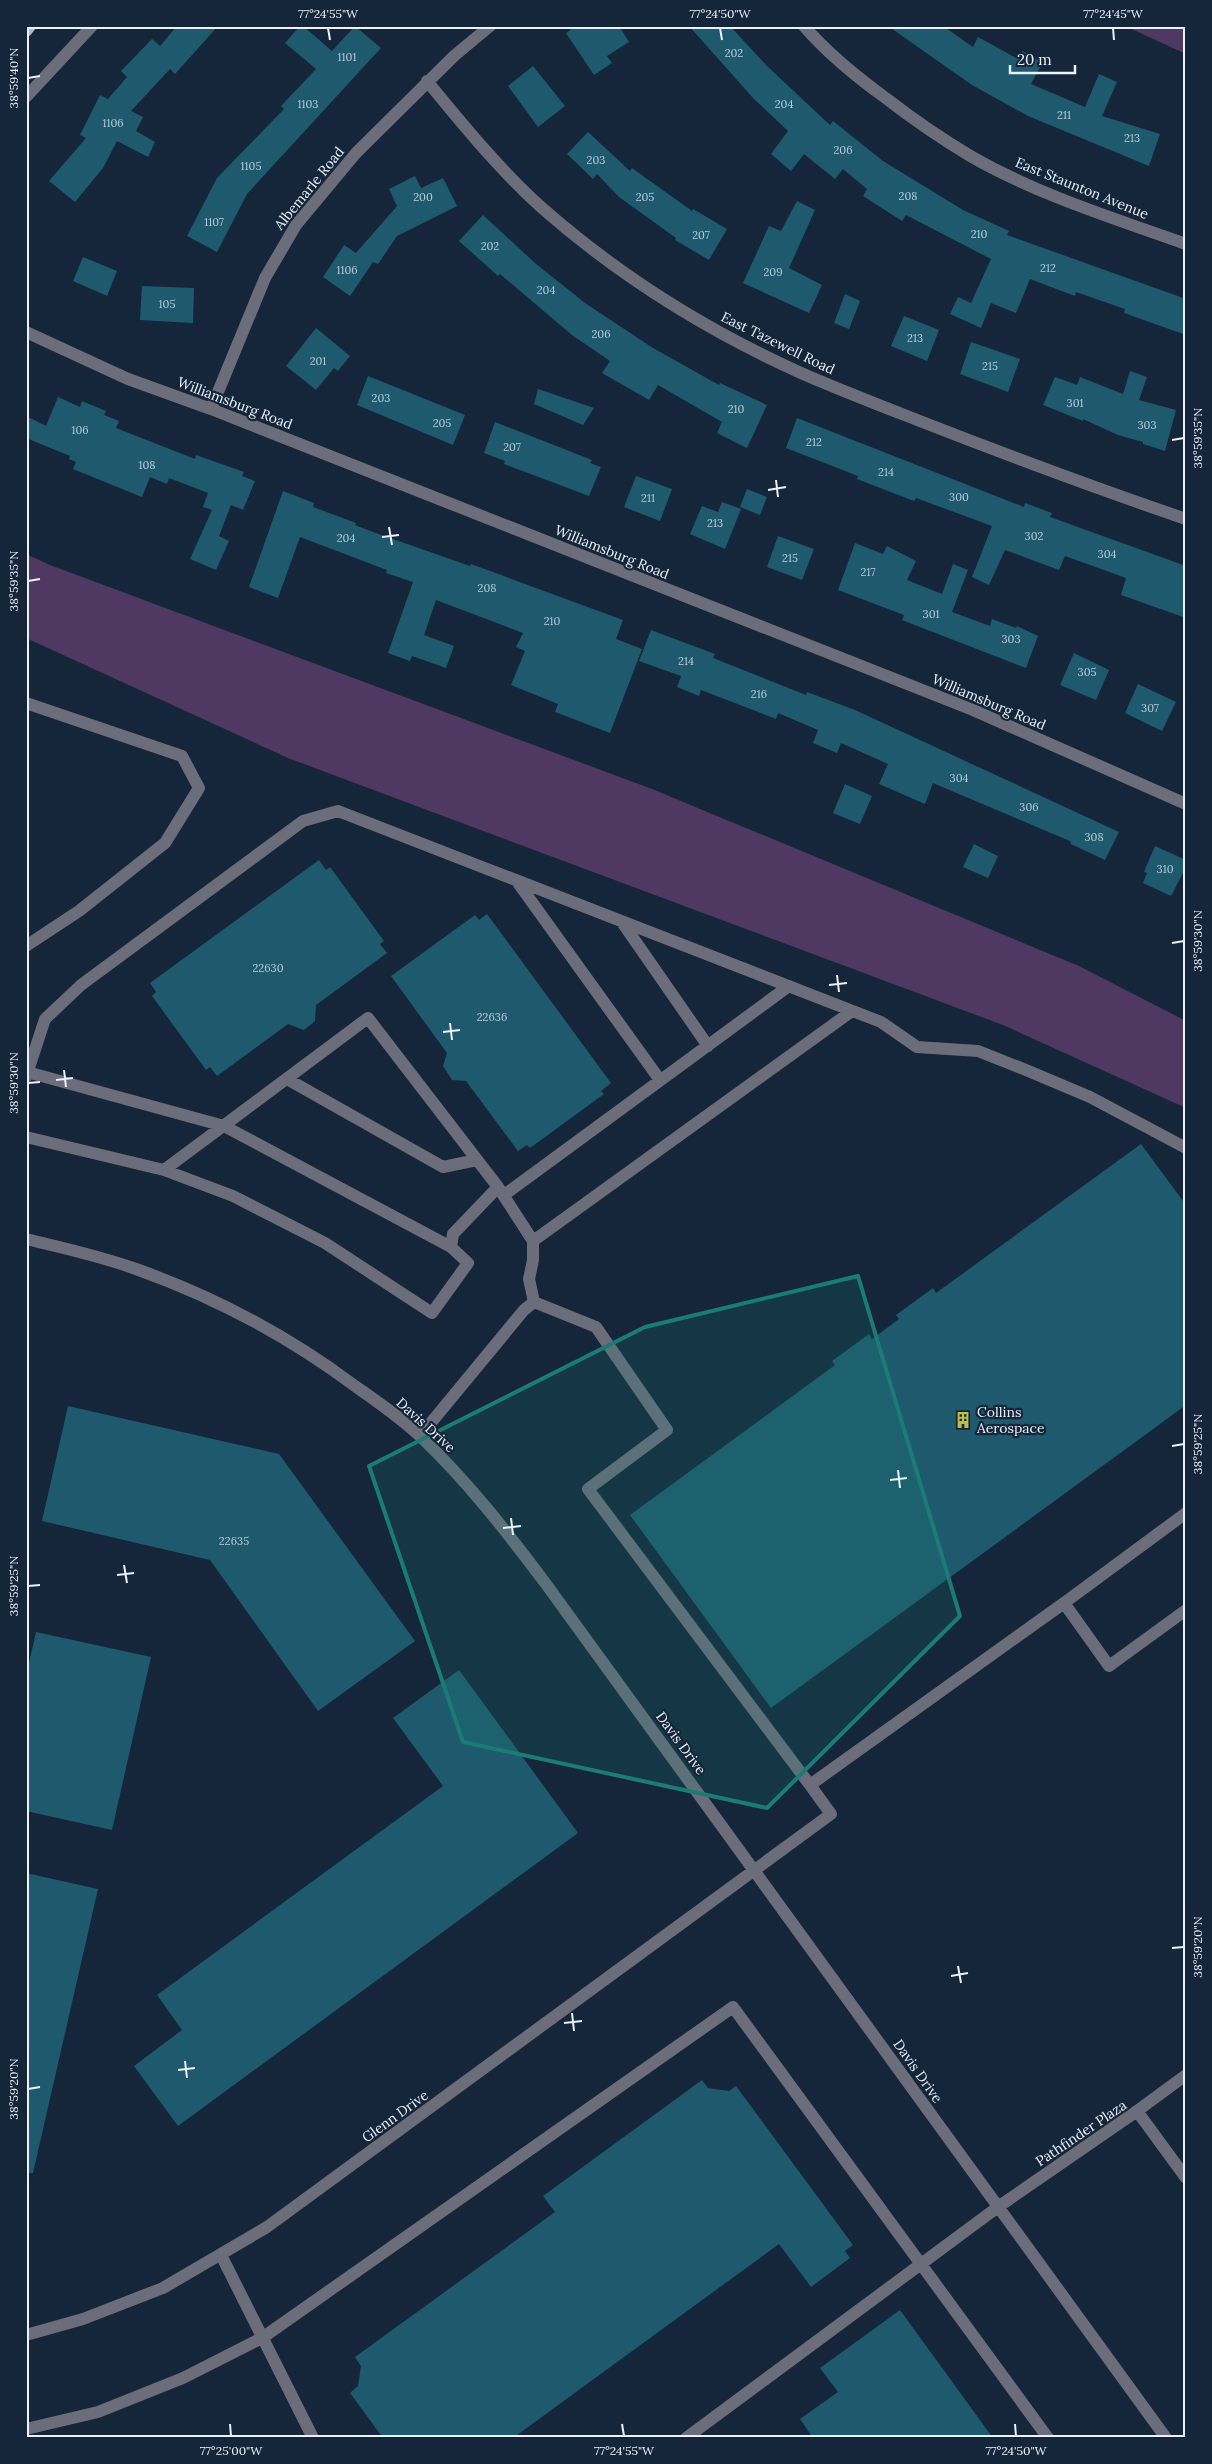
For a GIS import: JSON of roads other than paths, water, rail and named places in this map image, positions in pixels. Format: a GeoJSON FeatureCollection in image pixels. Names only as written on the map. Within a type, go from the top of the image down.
{"type":"FeatureCollection","features":[{"type":"Feature","properties":{"kind":"main road"},"geometry":{"type":"LineString","coordinates":[[26,30],[30,26]]}},
{"type":"Feature","properties":{"kind":"street"},"geometry":{"type":"LineString","coordinates":[[26,97],[92,26]]}},
{"type":"Feature","properties":{"kind":"street","name":"Albemarle Road"},"geometry":{"type":"LineString","coordinates":[[211,409],[265,278],[296,225],[356,153],[427,81],[490,26]]}},
{"type":"Feature","properties":{"kind":"street","name":"East Staunton Avenue"},"geometry":{"type":"LineString","coordinates":[[804,26],[862,81],[915,121],[972,157],[1021,182],[1078,206],[1186,244]]}},
{"type":"Feature","properties":{"kind":"street","name":"East Tazewell Road"},"geometry":{"type":"LineString","coordinates":[[427,81],[486,154],[542,207],[650,290],[696,319],[800,372],[847,392],[1034,466],[1186,519]]}},
{"type":"Feature","properties":{"kind":"street","name":"Williamsburg Road"},"geometry":{"type":"LineString","coordinates":[[26,332],[128,379],[211,409],[964,706],[1186,804]]}},
{"type":"Feature","properties":{"kind":"street"},"geometry":{"type":"LineString","coordinates":[[26,703],[182,756],[199,788],[165,843],[79,912],[26,946]]}},
{"type":"Feature","properties":{"kind":"street"},"geometry":{"type":"LineString","coordinates":[[26,1138],[164,1170],[233,1196],[325,1243],[432,1313],[468,1263],[452,1247],[224,1126],[27,1074],[45,1019],[81,985],[303,821],[338,811],[881,1022],[917,1048],[978,1051],[1026,1070],[1090,1097],[1186,1148]]}},
{"type":"Feature","properties":{"kind":"street"},"geometry":{"type":"LineString","coordinates":[[516,880],[660,1080]]}},
{"type":"Feature","properties":{"kind":"street"},"geometry":{"type":"LineString","coordinates":[[622,922],[708,1046]]}},
{"type":"Feature","properties":{"kind":"street"},"geometry":{"type":"LineString","coordinates":[[452,1247],[453,1234],[501,1191],[708,1046],[789,986]]}},
{"type":"Feature","properties":{"kind":"street"},"geometry":{"type":"LineString","coordinates":[[534,1241],[852,1011]]}},
{"type":"Feature","properties":{"kind":"street"},"geometry":{"type":"LineString","coordinates":[[164,1170],[368,1018],[501,1191],[534,1241],[529,1279],[534,1302]]}},
{"type":"Feature","properties":{"kind":"street"},"geometry":{"type":"LineString","coordinates":[[287,1078],[443,1167],[477,1160]]}},
{"type":"Feature","properties":{"kind":"street","name":"Davis Drive"},"geometry":{"type":"LineString","coordinates":[[26,1239],[134,1268],[236,1310],[324,1363],[420,1436],[502,1525],[1166,2438]]}},
{"type":"Feature","properties":{"kind":"street"},"geometry":{"type":"LineString","coordinates":[[420,1436],[524,1310],[534,1302]]}},
{"type":"Feature","properties":{"kind":"street"},"geometry":{"type":"LineString","coordinates":[[534,1302],[596,1326],[668,1430],[588,1489],[810,1785],[1186,1513]]}},
{"type":"Feature","properties":{"kind":"street"},"geometry":{"type":"LineString","coordinates":[[1064,1602],[1109,1666],[1186,1610]]}},
{"type":"Feature","properties":{"kind":"street","name":"Glenn Drive"},"geometry":{"type":"LineString","coordinates":[[26,2335],[83,2319],[163,2288],[275,2222],[756,1872],[831,1814],[810,1785]]}},
{"type":"Feature","properties":{"kind":"street"},"geometry":{"type":"LineString","coordinates":[[26,2429],[98,2412],[183,2378],[262,2338],[733,2007],[1048,2438]]}},
{"type":"Feature","properties":{"kind":"street"},"geometry":{"type":"LineString","coordinates":[[1137,2111],[1186,2075]]}},
{"type":"Feature","properties":{"kind":"street","name":"Pathfinder Plaza"},"geometry":{"type":"LineString","coordinates":[[686,2438],[998,2207],[1137,2111],[1186,2178]]}},
{"type":"Feature","properties":{"kind":"street"},"geometry":{"type":"LineString","coordinates":[[221,2255],[309,2435]]}},
{"type":"Feature","properties":{"kind":"place","name":"Collins Aerospace"},"geometry":{"type":"Point","coordinates":[963,1420]}}]}
